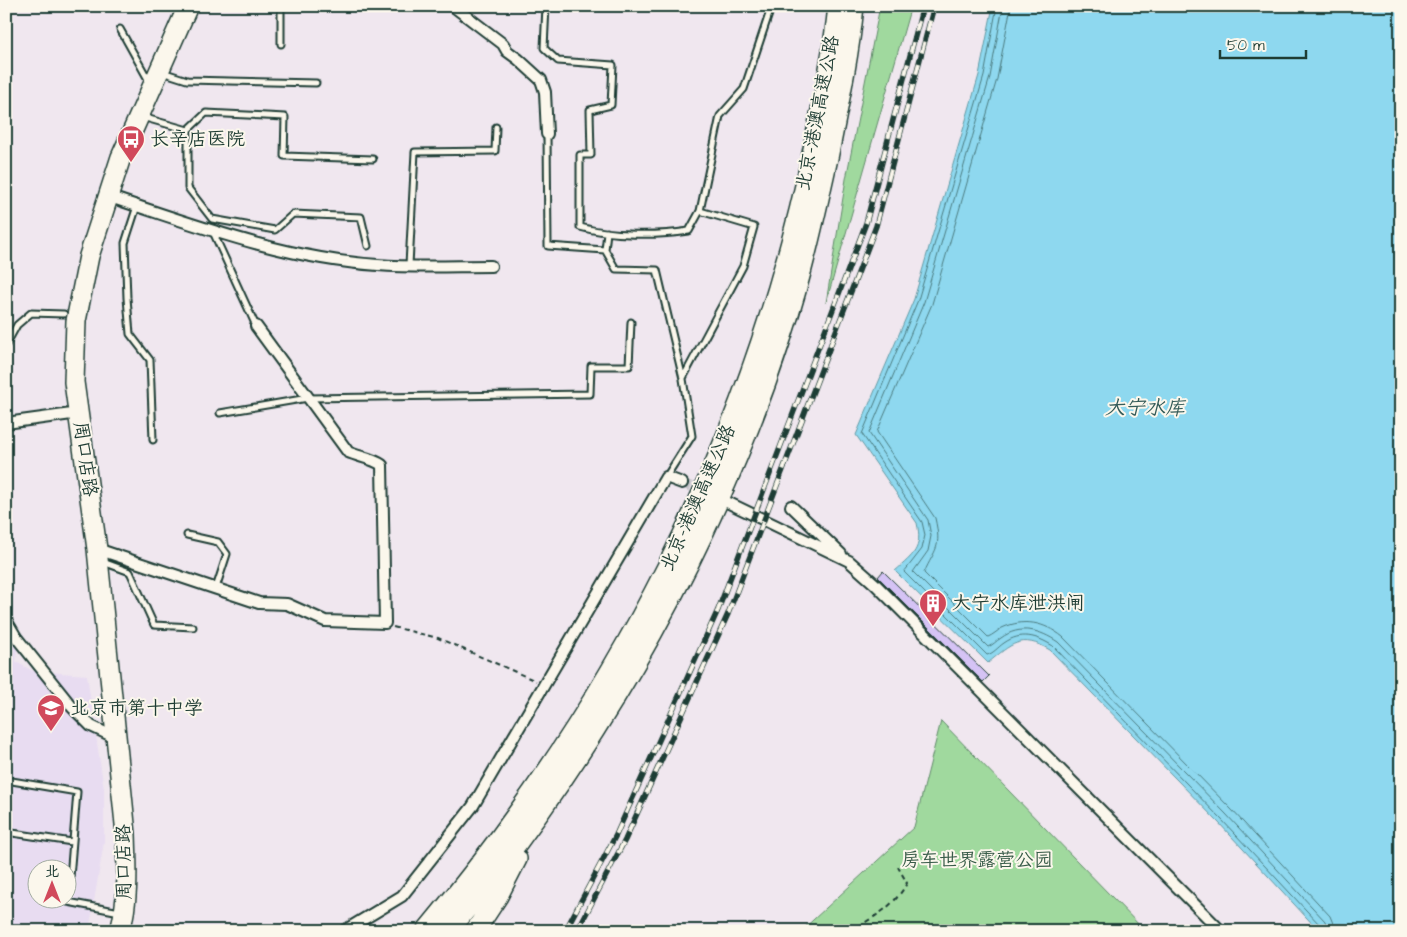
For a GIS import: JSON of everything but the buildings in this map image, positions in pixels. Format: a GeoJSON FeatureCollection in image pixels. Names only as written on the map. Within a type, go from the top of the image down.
{"type":"FeatureCollection","features":[{"type":"Feature","properties":{"kind":"highway","name":"周口店路"},"geometry":{"type":"LineString","coordinates":[[123,922],[127,876],[126,834],[97,554],[74,382],[76,321],[89,256],[107,196],[121,157],[188,6]]}},
{"type":"Feature","properties":{"kind":"highway","name":"北京-港澳高速公路"},"geometry":{"type":"LineString","coordinates":[[426,931],[471,877],[522,809],[584,716],[640,621],[689,525],[731,426],[766,327],[798,217],[822,106],[838,6]]}},
{"type":"Feature","properties":{"kind":"highway","name":"北京-港澳高速公路"},"geometry":{"type":"LineString","coordinates":[[449,931],[542,811],[597,728],[654,631],[706,532],[748,431],[784,332],[814,220],[838,108],[854,6]]}},
{"type":"Feature","properties":{"kind":"highway"},"geometry":{"type":"LineString","coordinates":[[475,931],[498,896],[542,811]]}},
{"type":"Feature","properties":{"kind":"street"},"geometry":{"type":"LineString","coordinates":[[453,6],[502,44],[506,51],[541,80],[545,92],[547,134]]}},
{"type":"Feature","properties":{"kind":"street"},"geometry":{"type":"LineString","coordinates":[[107,196],[213,232],[309,256],[377,265],[491,266]]}},
{"type":"Feature","properties":{"kind":"street"},"geometry":{"type":"LineString","coordinates":[[97,554],[259,603],[288,604],[325,621],[385,623],[382,465],[376,460],[362,458],[348,452],[256,326]]}},
{"type":"Feature","properties":{"kind":"street"},"geometry":{"type":"LineString","coordinates":[[6,423],[79,413]]}},
{"type":"Feature","properties":{"kind":"street"},"geometry":{"type":"LineString","coordinates":[[344,931],[402,896],[473,806],[666,477],[682,483]]}},
{"type":"Feature","properties":{"kind":"street"},"geometry":{"type":"LineString","coordinates":[[729,503],[849,561]]}},
{"type":"Feature","properties":{"kind":"street"},"geometry":{"type":"LineString","coordinates":[[791,506],[875,584],[1221,931]]}},
{"type":"Feature","properties":{"kind":"street"},"geometry":{"type":"LineString","coordinates":[[6,620],[16,637],[72,707],[91,726],[116,738]]}},
{"type":"Feature","properties":{"kind":"lane"},"geometry":{"type":"LineString","coordinates":[[281,6],[281,44]]}},
{"type":"Feature","properties":{"kind":"lane"},"geometry":{"type":"LineString","coordinates":[[546,6],[544,48],[558,62],[613,64],[611,105],[590,110],[591,155],[580,155],[580,227],[607,232],[675,233],[689,231],[700,212],[720,116],[744,89],[768,14],[768,6]]}},
{"type":"Feature","properties":{"kind":"lane"},"geometry":{"type":"LineString","coordinates":[[120,29],[156,78],[316,83]]}},
{"type":"Feature","properties":{"kind":"lane"},"geometry":{"type":"LineString","coordinates":[[368,246],[362,217],[293,214],[275,230],[212,219],[188,188],[188,130],[206,113],[284,117],[284,156],[373,159]]}},
{"type":"Feature","properties":{"kind":"lane"},"geometry":{"type":"LineString","coordinates":[[139,116],[188,130]]}},
{"type":"Feature","properties":{"kind":"lane"},"geometry":{"type":"LineString","coordinates":[[409,266],[415,152],[495,151],[496,127]]}},
{"type":"Feature","properties":{"kind":"lane"},"geometry":{"type":"LineString","coordinates":[[547,134],[548,246],[605,250]]}},
{"type":"Feature","properties":{"kind":"lane"},"geometry":{"type":"LineString","coordinates":[[138,206],[125,243],[127,298],[130,334],[150,360],[153,440]]}},
{"type":"Feature","properties":{"kind":"lane"},"geometry":{"type":"LineString","coordinates":[[683,379],[742,266],[754,227],[700,212]]}},
{"type":"Feature","properties":{"kind":"lane"},"geometry":{"type":"LineString","coordinates":[[213,232],[256,326]]}},
{"type":"Feature","properties":{"kind":"lane"},"geometry":{"type":"LineString","coordinates":[[607,232],[605,250],[616,269],[657,270],[683,379],[692,436],[666,477]]}},
{"type":"Feature","properties":{"kind":"lane"},"geometry":{"type":"LineString","coordinates":[[6,345],[17,325],[31,313],[64,314]]}},
{"type":"Feature","properties":{"kind":"lane"},"geometry":{"type":"LineString","coordinates":[[220,413],[308,398],[590,394],[591,366],[629,366],[632,322]]}},
{"type":"Feature","properties":{"kind":"lane"},"geometry":{"type":"LineString","coordinates":[[187,535],[218,542],[227,554],[216,589]]}},
{"type":"Feature","properties":{"kind":"lane"},"geometry":{"type":"LineString","coordinates":[[97,554],[130,572],[154,625],[192,627]]}},
{"type":"Feature","properties":{"kind":"lane"},"geometry":{"type":"LineString","coordinates":[[6,780],[78,792],[68,902],[123,922]]}},
{"type":"Feature","properties":{"kind":"lane"},"geometry":{"type":"LineString","coordinates":[[6,832],[72,842]]}},
{"type":"Feature","properties":{"kind":"path"},"geometry":{"type":"LineString","coordinates":[[385,623],[393,627],[438,638],[545,684]]}},
{"type":"Feature","properties":{"kind":"path"},"geometry":{"type":"LineString","coordinates":[[850,931],[882,913],[900,896],[907,883],[898,867]]}},
{"type":"Feature","properties":{"kind":"shaded area","name":"北京市第十中学"},"geometry":{"type":"Polygon","coordinates":[[[6,631],[19,631],[16,662],[33,671],[87,675],[104,789],[104,842],[89,931],[6,931],[6,631]]]}},
{"type":"Feature","properties":{"kind":"green space"},"geometry":{"type":"Polygon","coordinates":[[[880,6],[911,6],[826,303],[846,179],[880,6]]]}},
{"type":"Feature","properties":{"kind":"green space","name":"房车世界露营公园"},"geometry":{"type":"Polygon","coordinates":[[[941,721],[1145,931],[801,931],[914,827],[941,721]]]}},
{"type":"Feature","properties":{"kind":"water","name":"大宁水库"},"geometry":{"type":"Polygon","coordinates":[[[993,6],[1401,6],[1401,931],[1319,931],[1218,822],[1050,650],[1031,642],[1017,643],[1010,646],[988,663],[895,571],[915,551],[919,539],[917,523],[856,435],[914,299],[979,75],[993,6]]]}},
{"type":"Feature","properties":{"kind":"tunnel"},"geometry":{"type":"LineString","coordinates":[[682,483],[706,493]]}},
{"type":"Feature","properties":{"kind":"railway"},"geometry":{"type":"LineString","coordinates":[[565,931],[616,835],[718,610],[866,223],[923,6]]}},
{"type":"Feature","properties":{"kind":"railway"},"geometry":{"type":"LineString","coordinates":[[577,931],[625,840],[728,614],[876,226],[934,6]]}},
{"type":"Feature","properties":{"kind":"place","name":"长辛店医院"},"geometry":{"type":"Point","coordinates":[131,163]}},
{"type":"Feature","properties":{"kind":"place","name":"大宁水库泄洪闸"},"geometry":{"type":"Point","coordinates":[933,627]}},
{"type":"Feature","properties":{"kind":"place","name":"北京市第十中学"},"geometry":{"type":"Point","coordinates":[51,732]}}]}
